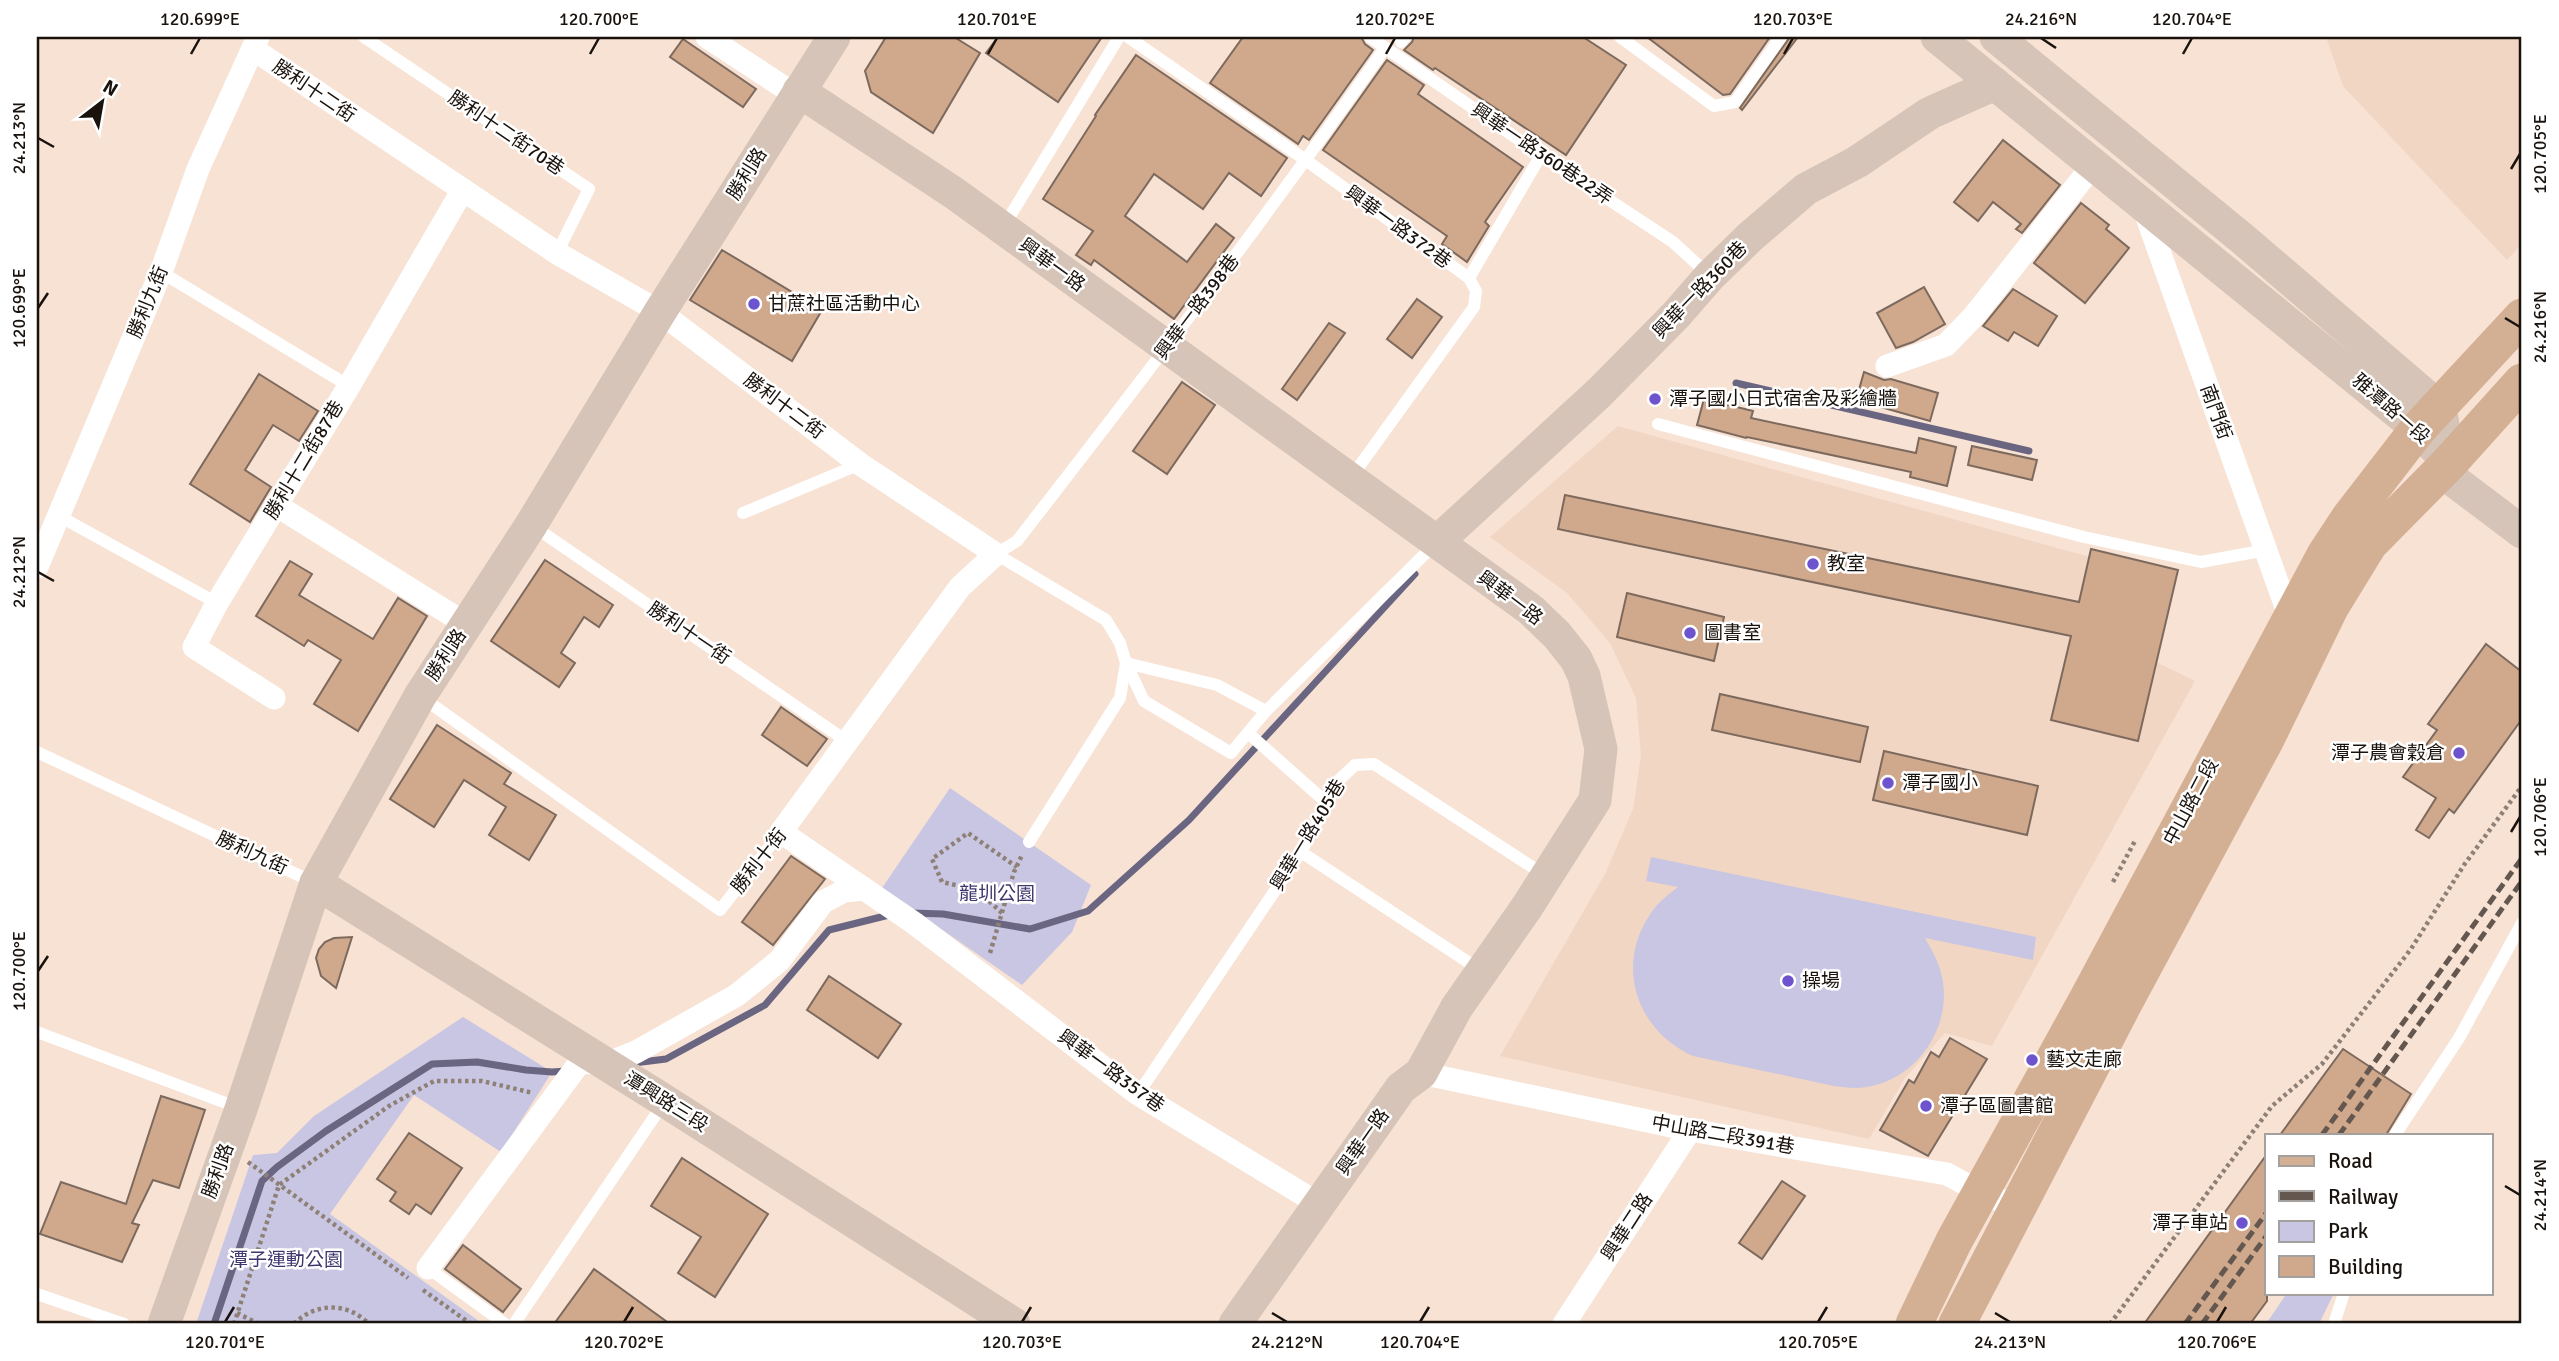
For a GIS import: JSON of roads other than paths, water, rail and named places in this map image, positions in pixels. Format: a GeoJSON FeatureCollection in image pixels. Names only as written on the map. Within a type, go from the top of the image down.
{"type":"FeatureCollection","features":[{"type":"Feature","properties":{"kind":"main road","name":"中山路二段"},"geometry":{"type":"LineString","coordinates":[[1914,1324],[1954,1241],[2325,555],[2429,418],[2522,317]]}},
{"type":"Feature","properties":{"kind":"main road","name":"中山路二段"},"geometry":{"type":"LineString","coordinates":[[1957,1324],[2123,1005],[2266,739],[2331,606],[2369,544],[2449,463],[2522,382]]}},
{"type":"Feature","properties":{"kind":"street"},"geometry":{"type":"LineString","coordinates":[[707,37],[791,92],[799,91]]}},
{"type":"Feature","properties":{"kind":"street","name":"勝利路"},"geometry":{"type":"LineString","coordinates":[[163,1324],[241,1109],[316,883],[420,696],[531,525],[660,312],[834,37]]}},
{"type":"Feature","properties":{"kind":"street","name":"雅潭路一段"},"geometry":{"type":"LineString","coordinates":[[1937,37],[2142,203],[2429,418]]}},
{"type":"Feature","properties":{"kind":"street"},"geometry":{"type":"LineString","coordinates":[[1995,84],[2006,39]]}},
{"type":"Feature","properties":{"kind":"street","name":"雅潭路一段"},"geometry":{"type":"LineString","coordinates":[[2006,39],[2244,240],[2429,418],[2449,463],[2453,480],[2522,533]]}},
{"type":"Feature","properties":{"kind":"street","name":"勝利十二街"},"geometry":{"type":"LineString","coordinates":[[255,43],[462,191],[557,253],[660,312],[860,464],[996,554]]}},
{"type":"Feature","properties":{"kind":"street","name":"勝利九街"},"geometry":{"type":"LineString","coordinates":[[37,567],[161,272],[198,169],[255,43]]}},
{"type":"Feature","properties":{"kind":"street","name":"興華一路360巷"},"geometry":{"type":"LineString","coordinates":[[1438,541],[1599,393],[1676,315],[1710,276],[1806,189],[1857,162],[1930,113],[1995,84]]}},
{"type":"Feature","properties":{"kind":"street","name":"興華一路"},"geometry":{"type":"LineString","coordinates":[[799,91],[954,193],[1531,610],[1557,635],[1576,659],[1584,676],[1601,749],[1595,800],[1547,876],[1457,1007],[1421,1073],[1401,1088],[1235,1324]]}},
{"type":"Feature","properties":{"kind":"street"},"geometry":{"type":"LineString","coordinates":[[1887,366],[1946,345],[1974,316],[2094,164]]}},
{"type":"Feature","properties":{"kind":"street","name":"勝利十二街87巷"},"geometry":{"type":"LineString","coordinates":[[274,698],[194,647],[217,603],[349,386],[462,191]]}},
{"type":"Feature","properties":{"kind":"street","name":"南門街"},"geometry":{"type":"LineString","coordinates":[[2142,203],[2291,621]]}},
{"type":"Feature","properties":{"kind":"street"},"geometry":{"type":"LineString","coordinates":[[276,505],[466,624]]}},
{"type":"Feature","properties":{"kind":"street","name":"勝利十街"},"geometry":{"type":"LineString","coordinates":[[781,832],[960,587],[996,554]]}},
{"type":"Feature","properties":{"kind":"street"},"geometry":{"type":"LineString","coordinates":[[781,832],[865,889]]}},
{"type":"Feature","properties":{"kind":"street","name":"潭興路三段"},"geometry":{"type":"LineString","coordinates":[[316,883],[602,1066],[665,1101],[1014,1324]]}},
{"type":"Feature","properties":{"kind":"street"},"geometry":{"type":"LineString","coordinates":[[428,1268],[559,1090],[602,1066],[636,1052],[737,995],[779,961],[823,902],[844,891],[865,889]]}},
{"type":"Feature","properties":{"kind":"street","name":"興華一路357巷"},"geometry":{"type":"LineString","coordinates":[[865,889],[914,923],[1138,1094],[1319,1204]]}},
{"type":"Feature","properties":{"kind":"street","name":"中山路二段391巷"},"geometry":{"type":"LineString","coordinates":[[1421,1073],[1690,1130],[1947,1174],[1982,1193],[2019,1208]]}},
{"type":"Feature","properties":{"kind":"street","name":"興華二路"},"geometry":{"type":"LineString","coordinates":[[1574,1321],[1690,1130]]}},
{"type":"Feature","properties":{"kind":"lane","name":"勝利十二街70巷"},"geometry":{"type":"LineString","coordinates":[[364,37],[589,189],[557,253]]}},
{"type":"Feature","properties":{"kind":"lane"},"geometry":{"type":"LineString","coordinates":[[1002,229],[1119,37]]}},
{"type":"Feature","properties":{"kind":"lane","name":"興華一路372巷"},"geometry":{"type":"LineString","coordinates":[[1128,37],[1469,278],[1476,291],[1474,307],[1350,479]]}},
{"type":"Feature","properties":{"kind":"lane","name":"興華一路360巷22弄"},"geometry":{"type":"LineString","coordinates":[[1370,37],[1673,242],[1710,276]]}},
{"type":"Feature","properties":{"kind":"lane"},"geometry":{"type":"LineString","coordinates":[[1620,37],[1714,106],[1735,102],[1781,37]]}},
{"type":"Feature","properties":{"kind":"lane","name":"興華一路398巷"},"geometry":{"type":"LineString","coordinates":[[996,554],[1017,541],[1167,348],[1307,161],[1385,48]]}},
{"type":"Feature","properties":{"kind":"lane"},"geometry":{"type":"LineString","coordinates":[[1469,278],[1541,155]]}},
{"type":"Feature","properties":{"kind":"lane"},"geometry":{"type":"LineString","coordinates":[[161,272],[349,386]]}},
{"type":"Feature","properties":{"kind":"lane"},"geometry":{"type":"LineString","coordinates":[[1658,424],[2084,537],[2202,562],[2266,550]]}},
{"type":"Feature","properties":{"kind":"lane"},"geometry":{"type":"LineString","coordinates":[[743,513],[860,464]]}},
{"type":"Feature","properties":{"kind":"lane"},"geometry":{"type":"LineString","coordinates":[[59,516],[217,603]]}},
{"type":"Feature","properties":{"kind":"lane","name":"勝利十一街"},"geometry":{"type":"LineString","coordinates":[[531,525],[848,741]]}},
{"type":"Feature","properties":{"kind":"lane"},"geometry":{"type":"LineString","coordinates":[[1327,803],[1252,736],[1266,711],[1438,541]]}},
{"type":"Feature","properties":{"kind":"lane","name":"勝利十二街"},"geometry":{"type":"LineString","coordinates":[[996,554],[1106,620],[1120,643],[1126,663],[1144,701],[1231,753],[1252,736]]}},
{"type":"Feature","properties":{"kind":"lane"},"geometry":{"type":"LineString","coordinates":[[1028,842],[1121,698],[1126,663],[1217,685],[1266,711]]}},
{"type":"Feature","properties":{"kind":"lane","name":"勝利十街"},"geometry":{"type":"LineString","coordinates":[[420,696],[720,909],[781,832]]}},
{"type":"Feature","properties":{"kind":"lane","name":"勝利九街"},"geometry":{"type":"LineString","coordinates":[[37,752],[316,883]]}},
{"type":"Feature","properties":{"kind":"lane","name":"興華一路405巷"},"geometry":{"type":"LineString","coordinates":[[1138,1094],[1301,852],[1339,780],[1355,765],[1374,764],[1547,876]]}},
{"type":"Feature","properties":{"kind":"lane"},"geometry":{"type":"LineString","coordinates":[[1301,852],[1474,966]]}},
{"type":"Feature","properties":{"kind":"lane"},"geometry":{"type":"LineString","coordinates":[[2396,1134],[2459,1038],[2522,923]]}},
{"type":"Feature","properties":{"kind":"lane"},"geometry":{"type":"LineString","coordinates":[[37,1032],[241,1109]]}},
{"type":"Feature","properties":{"kind":"lane"},"geometry":{"type":"LineString","coordinates":[[514,1324],[665,1101]]}},
{"type":"Feature","properties":{"kind":"lane"},"geometry":{"type":"LineString","coordinates":[[428,1268],[505,1324]]}},
{"type":"Feature","properties":{"kind":"lane"},"geometry":{"type":"LineString","coordinates":[[37,1294],[124,1324]]}},
{"type":"Feature","properties":{"kind":"lane"},"geometry":{"type":"LineString","coordinates":[[2334,1324],[2344,1294]]}},
{"type":"Feature","properties":{"kind":"waterway"},"geometry":{"type":"LineString","coordinates":[[1736,383],[2029,451]]}},
{"type":"Feature","properties":{"kind":"waterway"},"geometry":{"type":"LineString","coordinates":[[912,913],[943,914],[1030,929],[1088,911],[1189,820],[1415,574]]}},
{"type":"Feature","properties":{"kind":"waterway"},"geometry":{"type":"LineString","coordinates":[[634,1063],[666,1059],[765,1005],[829,930],[893,914]]}},
{"type":"Feature","properties":{"kind":"waterway"},"geometry":{"type":"LineString","coordinates":[[214,1324],[262,1181],[326,1131],[432,1064],[477,1062],[526,1070],[566,1071]]}},
{"type":"Feature","properties":{"kind":"railway"},"geometry":{"type":"LineString","coordinates":[[2323,1134],[2522,858]]}},
{"type":"Feature","properties":{"kind":"railway"},"geometry":{"type":"LineString","coordinates":[[2340,1134],[2522,881]]}},
{"type":"Feature","properties":{"kind":"railway"},"geometry":{"type":"LineString","coordinates":[[2185,1324],[2265,1215]]}},
{"type":"Feature","properties":{"kind":"railway"},"geometry":{"type":"LineString","coordinates":[[2202,1324],[2265,1238]]}},
{"type":"Feature","properties":{"kind":"place","name":"甘蔗社區活動中心"},"geometry":{"type":"Point","coordinates":[754,304]}},
{"type":"Feature","properties":{"kind":"place","name":"潭子國小日式宿舍及彩繪牆"},"geometry":{"type":"Point","coordinates":[1655,399]}},
{"type":"Feature","properties":{"kind":"place","name":"教室"},"geometry":{"type":"Point","coordinates":[1813,564]}},
{"type":"Feature","properties":{"kind":"place","name":"圖書室"},"geometry":{"type":"Point","coordinates":[1690,633]}},
{"type":"Feature","properties":{"kind":"place","name":"潭子農會穀倉"},"geometry":{"type":"Point","coordinates":[2459,753]}},
{"type":"Feature","properties":{"kind":"place","name":"潭子國小"},"geometry":{"type":"Point","coordinates":[1888,783]}},
{"type":"Feature","properties":{"kind":"place","name":"操場"},"geometry":{"type":"Point","coordinates":[1788,981]}},
{"type":"Feature","properties":{"kind":"place","name":"藝文走廊"},"geometry":{"type":"Point","coordinates":[2032,1060]}},
{"type":"Feature","properties":{"kind":"place","name":"潭子區圖書館"},"geometry":{"type":"Point","coordinates":[1926,1106]}},
{"type":"Feature","properties":{"kind":"place","name":"潭子車站"},"geometry":{"type":"Point","coordinates":[2242,1223]}},
{"type":"Feature","properties":{"kind":"park label","name":"龍圳公園"},"geometry":{"type":"Point","coordinates":[997,894]}},
{"type":"Feature","properties":{"kind":"park label","name":"潭子運動公園"},"geometry":{"type":"Point","coordinates":[286,1260]}}]}
